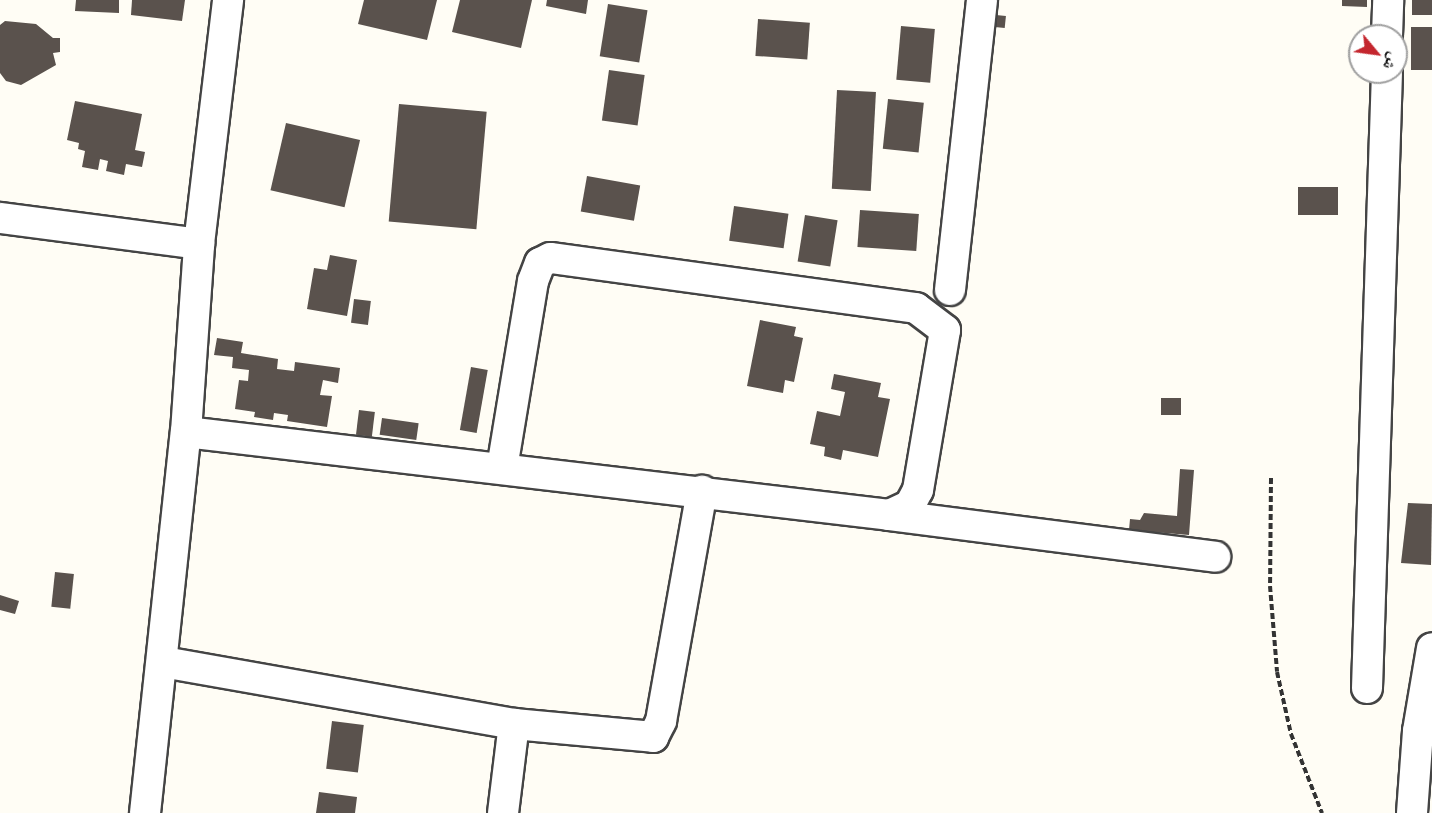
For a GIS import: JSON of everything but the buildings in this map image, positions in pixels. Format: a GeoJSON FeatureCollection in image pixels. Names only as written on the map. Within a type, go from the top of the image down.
{"type":"FeatureCollection","features":[{"type":"Feature","properties":{"kind":"street"},"geometry":{"type":"LineString","coordinates":[[145,813],[163,663],[186,432],[200,244],[228,0]]}},
{"type":"Feature","properties":{"kind":"street"},"geometry":{"type":"LineString","coordinates":[[950,290],[982,0]]}},
{"type":"Feature","properties":{"kind":"street"},"geometry":{"type":"LineString","coordinates":[[1387,24],[1388,0]]}},
{"type":"Feature","properties":{"kind":"street"},"geometry":{"type":"LineString","coordinates":[[1367,688],[1387,84]]}},
{"type":"Feature","properties":{"kind":"street"},"geometry":{"type":"LineString","coordinates":[[0,218],[200,244]]}},
{"type":"Feature","properties":{"kind":"street"},"geometry":{"type":"LineString","coordinates":[[502,468],[533,281],[540,263],[550,258],[916,308],[945,330],[918,490],[910,505],[889,515]]}},
{"type":"Feature","properties":{"kind":"street"},"geometry":{"type":"LineString","coordinates":[[186,432],[702,491],[1215,557]]}},
{"type":"Feature","properties":{"kind":"street"},"geometry":{"type":"LineString","coordinates":[[163,663],[514,724],[653,737],[661,721],[702,491]]}},
{"type":"Feature","properties":{"kind":"street"},"geometry":{"type":"LineString","coordinates":[[1413,813],[1418,731],[1432,648]]}},
{"type":"Feature","properties":{"kind":"street"},"geometry":{"type":"LineString","coordinates":[[503,813],[514,724]]}},
{"type":"Feature","properties":{"kind":"path"},"geometry":{"type":"LineString","coordinates":[[1271,478],[1270,586],[1277,672],[1291,734],[1322,813]]}}]}
